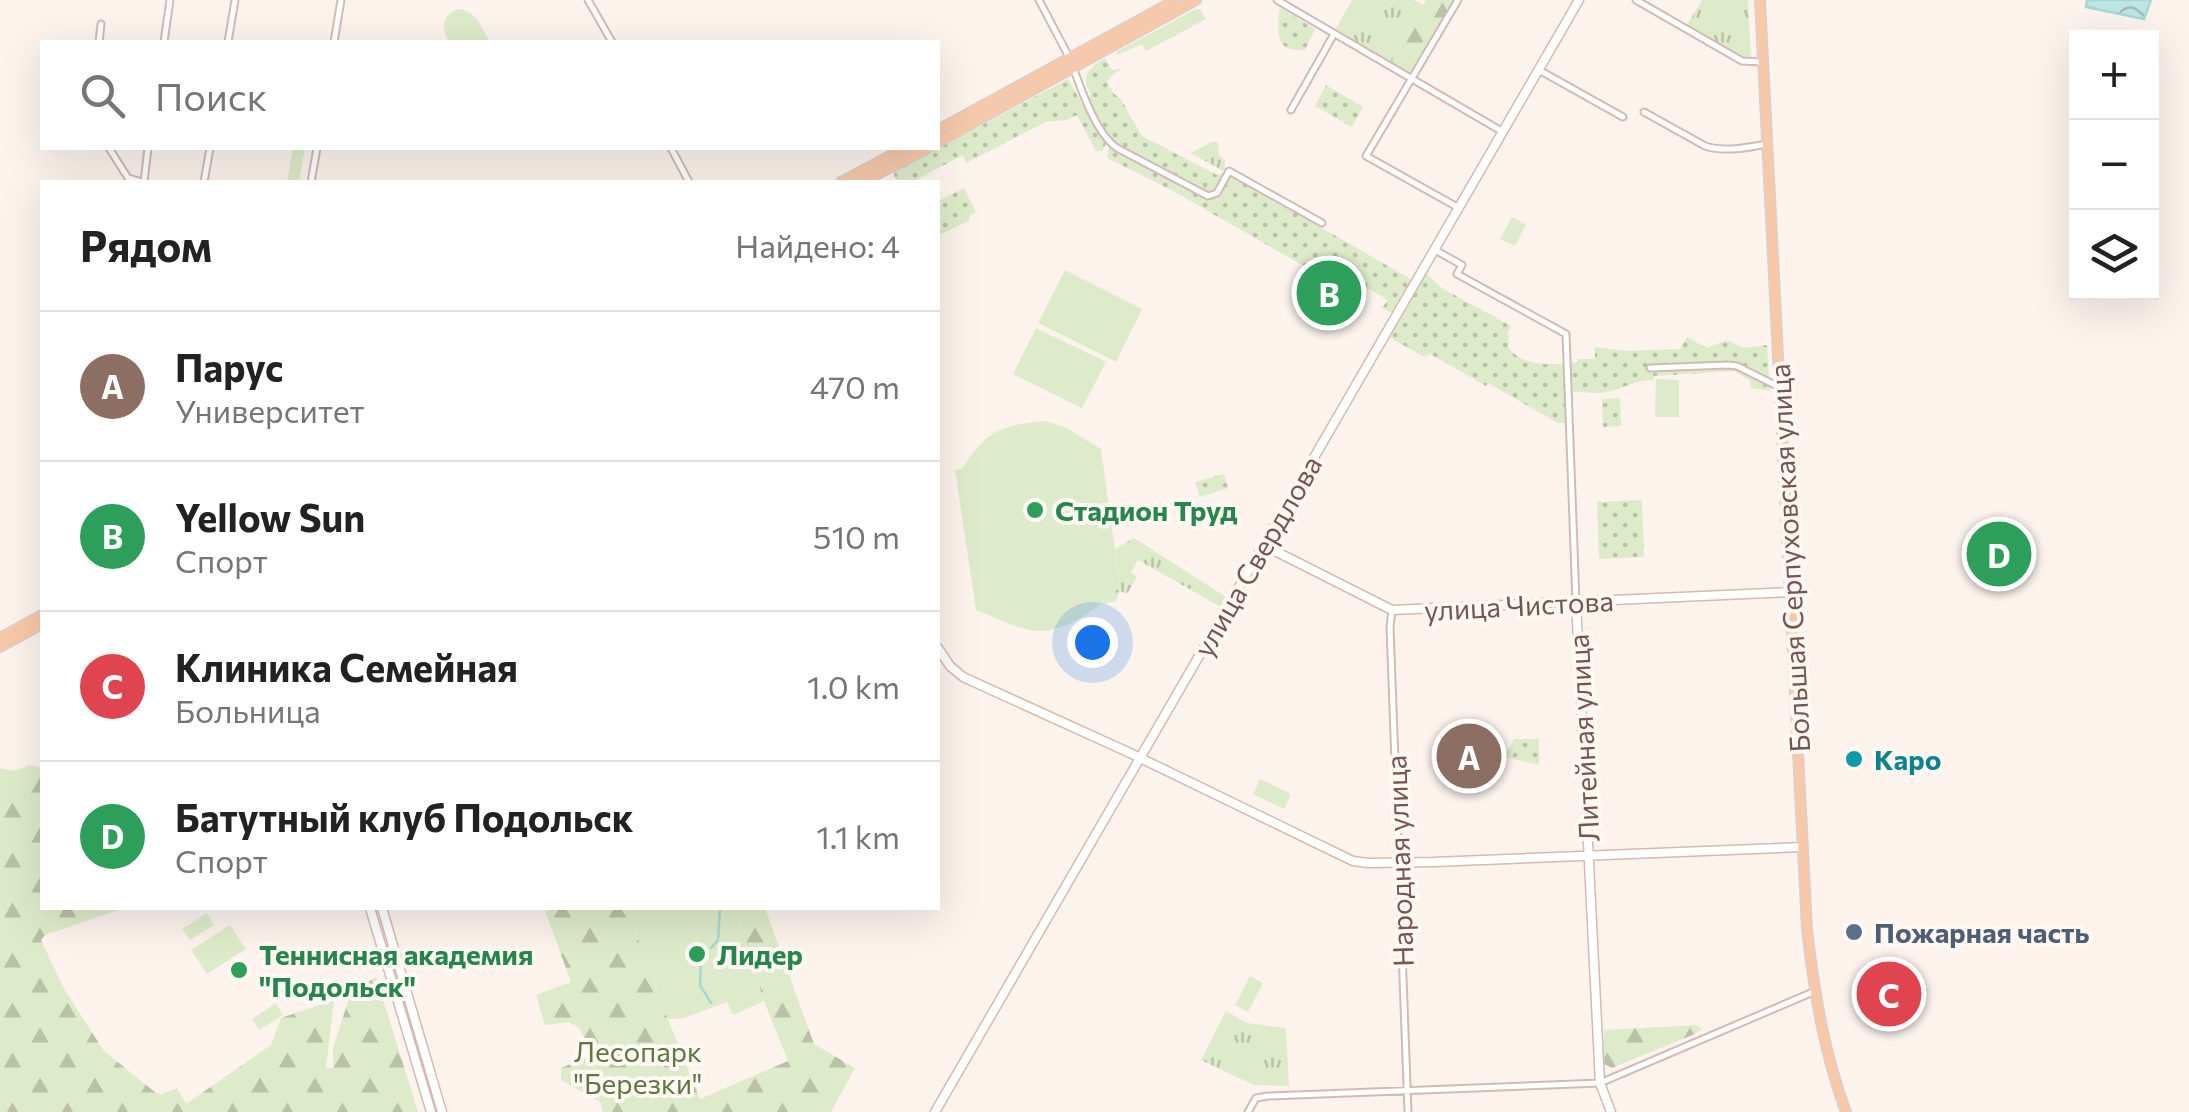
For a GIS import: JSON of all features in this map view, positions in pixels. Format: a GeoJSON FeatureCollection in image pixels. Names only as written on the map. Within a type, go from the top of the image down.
{"type":"FeatureCollection","features":[{"type":"Feature","properties":{"kind":"main road"},"geometry":{"type":"LineString","coordinates":[[940,141],[1176,0]]}},
{"type":"Feature","properties":{"kind":"main road"},"geometry":{"type":"LineString","coordinates":[[940,129],[1196,0]]}},
{"type":"Feature","properties":{"kind":"main road","name":"Большая Серпуховская улица"},"geometry":{"type":"LineString","coordinates":[[1760,0],[1807,928],[1814,991],[1830,1066],[1846,1112]]}},
{"type":"Feature","properties":{"kind":"main road"},"geometry":{"type":"LineString","coordinates":[[845,180],[901,150]]}},
{"type":"Feature","properties":{"kind":"main road"},"geometry":{"type":"LineString","coordinates":[[866,180],[924,150]]}},
{"type":"Feature","properties":{"kind":"main road"},"geometry":{"type":"LineString","coordinates":[[0,638],[40,616]]}},
{"type":"Feature","properties":{"kind":"main road"},"geometry":{"type":"LineString","coordinates":[[0,647],[40,625]]}},
{"type":"Feature","properties":{"kind":"street"},"geometry":{"type":"LineString","coordinates":[[164,40],[170,0]]}},
{"type":"Feature","properties":{"kind":"street"},"geometry":{"type":"LineString","coordinates":[[228,40],[235,0]]}},
{"type":"Feature","properties":{"kind":"street"},"geometry":{"type":"LineString","coordinates":[[334,40],[341,0]]}},
{"type":"Feature","properties":{"kind":"street"},"geometry":{"type":"LineString","coordinates":[[588,0],[611,40]]}},
{"type":"Feature","properties":{"kind":"street"},"geometry":{"type":"LineString","coordinates":[[1040,0],[1064,43],[1084,98],[1107,140],[1117,148],[1208,196],[1217,192],[1229,171],[1322,223]]}},
{"type":"Feature","properties":{"kind":"street"},"geometry":{"type":"LineString","coordinates":[[1276,0],[1503,132]]}},
{"type":"Feature","properties":{"kind":"street"},"geometry":{"type":"LineString","coordinates":[[1458,0],[1366,156],[1459,208]]}},
{"type":"Feature","properties":{"kind":"street","name":"улица Свердлова"},"geometry":{"type":"LineString","coordinates":[[935,1112],[1579,0]]}},
{"type":"Feature","properties":{"kind":"street"},"geometry":{"type":"LineString","coordinates":[[1636,0],[1742,60],[1762,62]]}},
{"type":"Feature","properties":{"kind":"street"},"geometry":{"type":"LineString","coordinates":[[99,40],[101,24]]}},
{"type":"Feature","properties":{"kind":"street"},"geometry":{"type":"LineString","coordinates":[[1291,110],[1334,34]]}},
{"type":"Feature","properties":{"kind":"street"},"geometry":{"type":"LineString","coordinates":[[1540,70],[1622,117]]}},
{"type":"Feature","properties":{"kind":"street"},"geometry":{"type":"LineString","coordinates":[[1644,112],[1705,146],[1747,148],[1766,144]]}},
{"type":"Feature","properties":{"kind":"street"},"geometry":{"type":"LineString","coordinates":[[110,150],[128,178],[136,180]]}},
{"type":"Feature","properties":{"kind":"street"},"geometry":{"type":"LineString","coordinates":[[143,180],[148,150]]}},
{"type":"Feature","properties":{"kind":"street"},"geometry":{"type":"LineString","coordinates":[[204,180],[210,150]]}},
{"type":"Feature","properties":{"kind":"street"},"geometry":{"type":"LineString","coordinates":[[311,180],[316,150]]}},
{"type":"Feature","properties":{"kind":"street"},"geometry":{"type":"LineString","coordinates":[[672,150],[688,180]]}},
{"type":"Feature","properties":{"kind":"street","name":"Литейная улица"},"geometry":{"type":"LineString","coordinates":[[1435,250],[1462,265],[1457,274],[1566,334],[1600,1083],[1611,1112]]}},
{"type":"Feature","properties":{"kind":"street"},"geometry":{"type":"LineString","coordinates":[[1650,368],[1737,366],[1780,388]]}},
{"type":"Feature","properties":{"kind":"street","name":"улица Чистова"},"geometry":{"type":"LineString","coordinates":[[1262,546],[1392,610],[1791,592]]}},
{"type":"Feature","properties":{"kind":"street","name":"Народная улица"},"geometry":{"type":"LineString","coordinates":[[1392,610],[1408,1112]]}},
{"type":"Feature","properties":{"kind":"street"},"geometry":{"type":"LineString","coordinates":[[940,651],[964,677],[1353,861],[1368,864],[1803,847]]}},
{"type":"Feature","properties":{"kind":"street"},"geometry":{"type":"LineString","coordinates":[[371,910],[431,1112]]}},
{"type":"Feature","properties":{"kind":"street"},"geometry":{"type":"LineString","coordinates":[[383,910],[442,1112]]}},
{"type":"Feature","properties":{"kind":"street"},"geometry":{"type":"LineString","coordinates":[[377,931],[388,928]]}},
{"type":"Feature","properties":{"kind":"street"},"geometry":{"type":"LineString","coordinates":[[1248,1112],[1256,1098],[1280,1095],[1600,1083],[1814,991]]}},
{"type":"Feature","properties":{"kind":"green space"},"geometry":{"type":"Polygon","coordinates":[[[1352,0],[1414,0],[1423,5],[1391,62],[1335,30],[1352,0]]]}},
{"type":"Feature","properties":{"kind":"green space"},"geometry":{"type":"Polygon","coordinates":[[[1426,0],[1453,2],[1411,74],[1391,62],[1426,0]]]}},
{"type":"Feature","properties":{"kind":"green space"},"geometry":{"type":"Polygon","coordinates":[[[1702,0],[1748,0],[1751,59],[1687,25],[1702,0]]]}},
{"type":"Feature","properties":{"kind":"green space"},"geometry":{"type":"Polygon","coordinates":[[[1281,8],[1315,29],[1305,50],[1287,48],[1280,39],[1281,8]]]}},
{"type":"Feature","properties":{"kind":"green space"},"geometry":{"type":"Polygon","coordinates":[[[460,9],[466,11],[475,17],[489,40],[448,40],[444,22],[449,14],[460,9]]]}},
{"type":"Feature","properties":{"kind":"green space"},"geometry":{"type":"Polygon","coordinates":[[[1196,9],[1206,19],[1146,51],[1142,44],[1117,55],[1116,52],[1196,9]]]}},
{"type":"Feature","properties":{"kind":"green space"},"geometry":{"type":"Polygon","coordinates":[[[1105,58],[1112,70],[1122,69],[1107,82],[1142,136],[1217,175],[1225,172],[1414,281],[1396,312],[1382,308],[1388,300],[1314,257],[1308,267],[1302,265],[1107,158],[1110,138],[1089,100],[1086,82],[1090,69],[1105,58]]]}},
{"type":"Feature","properties":{"kind":"green space"},"geometry":{"type":"Polygon","coordinates":[[[1068,79],[1106,144],[1102,151],[1096,151],[1077,115],[1046,122],[966,163],[963,155],[916,180],[896,180],[893,172],[1068,79]]]}},
{"type":"Feature","properties":{"kind":"green space"},"geometry":{"type":"Polygon","coordinates":[[[1326,85],[1363,107],[1352,127],[1315,106],[1326,85]]]}},
{"type":"Feature","properties":{"kind":"green space"},"geometry":{"type":"Polygon","coordinates":[[[1218,142],[1225,172],[1191,153],[1218,142]]]}},
{"type":"Feature","properties":{"kind":"green space"},"geometry":{"type":"Polygon","coordinates":[[[293,150],[305,150],[299,180],[287,180],[293,150]]]}},
{"type":"Feature","properties":{"kind":"green space"},"geometry":{"type":"Polygon","coordinates":[[[964,188],[976,212],[969,216],[970,220],[940,235],[940,200],[964,188]]]}},
{"type":"Feature","properties":{"kind":"green space"},"geometry":{"type":"Polygon","coordinates":[[[1512,217],[1526,225],[1515,246],[1500,239],[1512,217]]]}},
{"type":"Feature","properties":{"kind":"green space"},"geometry":{"type":"Polygon","coordinates":[[[1065,270],[1142,309],[1116,362],[1038,323],[1065,270]]]}},
{"type":"Feature","properties":{"kind":"green space"},"geometry":{"type":"Polygon","coordinates":[[[1426,273],[1440,287],[1511,326],[1508,346],[1529,362],[1559,364],[1595,359],[1595,347],[1626,351],[1680,349],[1687,337],[1707,348],[1727,340],[1744,348],[1767,345],[1770,391],[1751,388],[1750,381],[1735,371],[1654,376],[1653,380],[1603,393],[1572,392],[1571,423],[1558,423],[1488,383],[1486,386],[1430,354],[1424,357],[1389,337],[1426,273]]]}},
{"type":"Feature","properties":{"kind":"green space"},"geometry":{"type":"Polygon","coordinates":[[[1036,328],[1106,362],[1082,408],[1013,374],[1036,328]]]}},
{"type":"Feature","properties":{"kind":"green space"},"geometry":{"type":"Polygon","coordinates":[[[1656,379],[1679,380],[1679,417],[1655,417],[1656,379]]]}},
{"type":"Feature","properties":{"kind":"green space"},"geometry":{"type":"Polygon","coordinates":[[[1620,398],[1621,426],[1603,427],[1602,399],[1620,398]]]}},
{"type":"Feature","properties":{"kind":"green space","name":"Стадион Труд"},"geometry":{"type":"Polygon","coordinates":[[[1045,421],[1065,427],[1101,449],[1120,587],[1079,619],[1042,631],[1022,628],[976,610],[955,470],[962,469],[979,446],[996,432],[1045,421]]]}},
{"type":"Feature","properties":{"kind":"green space"},"geometry":{"type":"Polygon","coordinates":[[[1224,474],[1228,488],[1200,497],[1195,482],[1224,474]]]}},
{"type":"Feature","properties":{"kind":"green space"},"geometry":{"type":"Polygon","coordinates":[[[1642,500],[1644,557],[1599,559],[1597,502],[1642,500]]]}},
{"type":"Feature","properties":{"kind":"green space"},"geometry":{"type":"Polygon","coordinates":[[[1134,538],[1226,597],[1221,607],[1138,560],[1131,572],[1137,577],[1127,594],[1120,591],[1116,601],[1100,605],[1120,587],[1115,549],[1134,538]]]}},
{"type":"Feature","properties":{"kind":"green space"},"geometry":{"type":"Polygon","coordinates":[[[1514,739],[1539,739],[1539,765],[1504,757],[1514,739]]]}},
{"type":"Feature","properties":{"kind":"green space"},"geometry":{"type":"Polygon","coordinates":[[[29,765],[40,768],[40,910],[119,910],[45,935],[41,940],[64,989],[104,1051],[156,1093],[177,1088],[186,1104],[271,1045],[281,1018],[334,1000],[326,1068],[333,1068],[333,1048],[351,992],[376,977],[418,1112],[0,1112],[0,768],[14,771],[29,765]]]}},
{"type":"Feature","properties":{"kind":"green space"},"geometry":{"type":"Polygon","coordinates":[[[1260,779],[1291,794],[1284,809],[1253,794],[1260,779]]]}},
{"type":"Feature","properties":{"kind":"green space","name":"Лесопарк \"Березки\""},"geometry":{"type":"Polygon","coordinates":[[[545,910],[628,910],[700,1099],[788,1061],[764,1001],[736,910],[766,910],[814,1044],[855,1068],[831,1112],[603,1112],[600,1102],[561,1080],[561,1068],[594,1054],[579,1028],[569,1022],[545,1025],[536,995],[571,982],[545,910]]]}},
{"type":"Feature","properties":{"kind":"green space","name":"Лидер"},"geometry":{"type":"Polygon","coordinates":[[[628,910],[736,910],[764,1001],[733,1015],[727,1002],[684,1018],[668,1019],[628,910]]]}},
{"type":"Feature","properties":{"kind":"green space"},"geometry":{"type":"Polygon","coordinates":[[[207,913],[214,925],[190,940],[182,929],[207,913]]]}},
{"type":"Feature","properties":{"kind":"green space"},"geometry":{"type":"Polygon","coordinates":[[[230,925],[246,949],[207,974],[191,950],[230,925]]]}},
{"type":"Feature","properties":{"kind":"green space"},"geometry":{"type":"Polygon","coordinates":[[[392,955],[439,1112],[435,1112],[389,956],[392,955]]]}},
{"type":"Feature","properties":{"kind":"green space"},"geometry":{"type":"Polygon","coordinates":[[[1250,976],[1263,983],[1248,1012],[1235,1005],[1250,976]]]}},
{"type":"Feature","properties":{"kind":"green space"},"geometry":{"type":"Polygon","coordinates":[[[276,1003],[283,1015],[259,1030],[252,1019],[276,1003]]]}},
{"type":"Feature","properties":{"kind":"green space"},"geometry":{"type":"Polygon","coordinates":[[[1226,1011],[1247,1023],[1286,1028],[1289,1086],[1254,1085],[1201,1060],[1226,1011]]]}},
{"type":"Feature","properties":{"kind":"green space"},"geometry":{"type":"Polygon","coordinates":[[[1696,1025],[1702,1029],[1695,1034],[1612,1068],[1604,1064],[1604,1030],[1696,1025]]]}},
{"type":"Feature","properties":{"kind":"water"},"geometry":{"type":"Polygon","coordinates":[[[2087,0],[2151,0],[2144,19],[2086,7],[2087,0]]]}},
{"type":"Feature","properties":{"kind":"waterway"},"geometry":{"type":"LineString","coordinates":[[711,948],[718,940],[720,910]]}},
{"type":"Feature","properties":{"kind":"waterway"},"geometry":{"type":"LineString","coordinates":[[706,952],[701,957],[700,985],[711,1003]]}},
{"type":"Feature","properties":{"kind":"place","name":"Yellow Sun"},"geometry":{"type":"Point","coordinates":[1329,293]}},
{"type":"Feature","properties":{"kind":"place","name":"Стадион Труд"},"geometry":{"type":"Point","coordinates":[1035,510]}},
{"type":"Feature","properties":{"kind":"place","name":"Батутный клуб Подольск"},"geometry":{"type":"Point","coordinates":[1999,554]}},
{"type":"Feature","properties":{"kind":"place","name":"Парус"},"geometry":{"type":"Point","coordinates":[1469,756]}},
{"type":"Feature","properties":{"kind":"place","name":"Каро"},"geometry":{"type":"Point","coordinates":[1854,759]}},
{"type":"Feature","properties":{"kind":"place","name":"Пожарная часть"},"geometry":{"type":"Point","coordinates":[1854,932]}},
{"type":"Feature","properties":{"kind":"place","name":"Лидер"},"geometry":{"type":"Point","coordinates":[697,954]}},
{"type":"Feature","properties":{"kind":"place","name":"Теннисная академия \"Подольск\""},"geometry":{"type":"Point","coordinates":[239,970]}},
{"type":"Feature","properties":{"kind":"place","name":"Клиника Семейная"},"geometry":{"type":"Point","coordinates":[1889,994]}}]}
